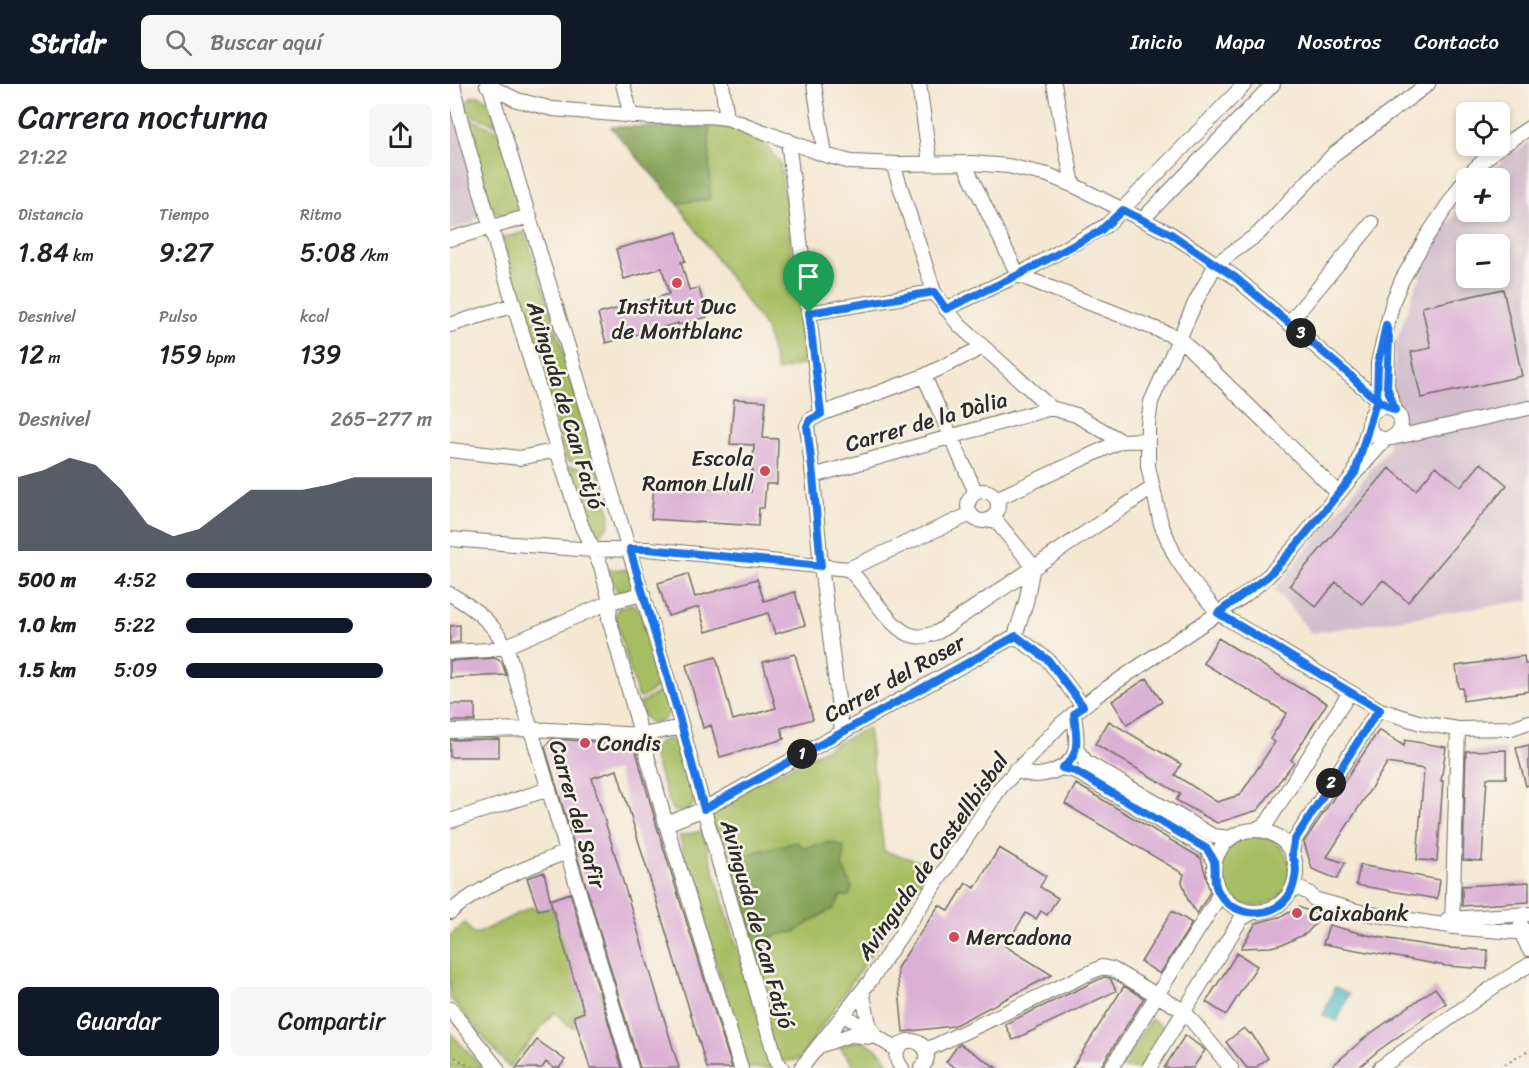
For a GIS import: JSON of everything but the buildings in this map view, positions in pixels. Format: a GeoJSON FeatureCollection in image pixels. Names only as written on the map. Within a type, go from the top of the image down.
{"type":"FeatureCollection","features":[{"type":"Feature","properties":{"kind":"street","name":"Avinguda de Can Fatjó"},"geometry":{"type":"LineString","coordinates":[[453,84],[459,114],[491,228],[557,450],[582,527],[601,566],[610,602],[609,618],[666,824],[741,1068]]}},
{"type":"Feature","properties":{"kind":"street"},"geometry":{"type":"LineString","coordinates":[[623,84],[631,116]]}},
{"type":"Feature","properties":{"kind":"street"},"geometry":{"type":"LineString","coordinates":[[722,84],[727,118]]}},
{"type":"Feature","properties":{"kind":"street"},"geometry":{"type":"LineString","coordinates":[[814,84],[825,155]]}},
{"type":"Feature","properties":{"kind":"street"},"geometry":{"type":"LineString","coordinates":[[919,84],[930,164]]}},
{"type":"Feature","properties":{"kind":"street"},"geometry":{"type":"LineString","coordinates":[[946,309],[1018,275],[1100,231],[1245,84]]}},
{"type":"Feature","properties":{"kind":"street"},"geometry":{"type":"LineString","coordinates":[[1143,219],[1273,84]]}},
{"type":"Feature","properties":{"kind":"street"},"geometry":{"type":"LineString","coordinates":[[1428,84],[1334,154],[1258,234],[1216,264],[1194,303],[1151,402],[1148,466],[1161,524],[1175,556],[1190,579],[1218,613],[1380,710],[1421,723],[1458,729],[1512,728],[1529,722]]}},
{"type":"Feature","properties":{"kind":"street"},"geometry":{"type":"LineString","coordinates":[[1056,85],[1073,185]]}},
{"type":"Feature","properties":{"kind":"street","name":"Avinguda de Can Fatjó"},"geometry":{"type":"LineString","coordinates":[[488,86],[503,124],[630,549],[778,1066]]}},
{"type":"Feature","properties":{"kind":"street"},"geometry":{"type":"LineString","coordinates":[[488,86],[517,100],[553,109],[631,116],[727,118],[825,155],[851,162],[964,163],[1008,166],[1048,175],[1171,234],[1236,278],[1351,376],[1362,388],[1362,393],[1381,412],[1401,422],[1400,430],[1389,439]]}},
{"type":"Feature","properties":{"kind":"street"},"geometry":{"type":"LineString","coordinates":[[503,124],[513,109],[533,104]]}},
{"type":"Feature","properties":{"kind":"street","name":"Avinguda de Castellbisbal"},"geometry":{"type":"LineString","coordinates":[[1381,412],[1378,363],[1386,325],[1402,280],[1427,236],[1468,175],[1493,152],[1529,128]]}},
{"type":"Feature","properties":{"kind":"street"},"geometry":{"type":"LineString","coordinates":[[788,140],[821,414]]}},
{"type":"Feature","properties":{"kind":"street"},"geometry":{"type":"LineString","coordinates":[[964,163],[1018,275],[1179,338],[1338,493]]}},
{"type":"Feature","properties":{"kind":"street"},"geometry":{"type":"LineString","coordinates":[[893,164],[934,292],[959,325],[1051,408],[1076,415],[1121,441]]}},
{"type":"Feature","properties":{"kind":"street"},"geometry":{"type":"LineString","coordinates":[[450,239],[530,216]]}},
{"type":"Feature","properties":{"kind":"street"},"geometry":{"type":"LineString","coordinates":[[1289,323],[1372,223]]}},
{"type":"Feature","properties":{"kind":"street"},"geometry":{"type":"LineString","coordinates":[[809,313],[934,292]]}},
{"type":"Feature","properties":{"kind":"street"},"geometry":{"type":"LineString","coordinates":[[450,325],[514,305]]}},
{"type":"Feature","properties":{"kind":"street","name":"Avinguda de Castellbisbal"},"geometry":{"type":"LineString","coordinates":[[1355,473],[1381,412],[1387,387],[1389,337],[1386,325]]}},
{"type":"Feature","properties":{"kind":"street"},"geometry":{"type":"LineString","coordinates":[[842,731],[821,566],[807,426],[810,420],[821,414],[924,376],[983,347]]}},
{"type":"Feature","properties":{"kind":"street"},"geometry":{"type":"LineString","coordinates":[[1351,376],[1363,378],[1370,375],[1378,363]]}},
{"type":"Feature","properties":{"kind":"street"},"geometry":{"type":"LineString","coordinates":[[924,376],[976,493]]}},
{"type":"Feature","properties":{"kind":"street","name":"Carrer de la Dàlia"},"geometry":{"type":"LineString","coordinates":[[813,476],[1051,408]]}},
{"type":"Feature","properties":{"kind":"street"},"geometry":{"type":"LineString","coordinates":[[1381,412],[1374,435],[1389,439],[1529,408]]}},
{"type":"Feature","properties":{"kind":"street"},"geometry":{"type":"LineString","coordinates":[[1381,412],[1431,431]]}},
{"type":"Feature","properties":{"kind":"street","name":"Avinguda de Castellbisbal"},"geometry":{"type":"LineString","coordinates":[[801,1068],[862,991],[1000,788],[1016,770],[1078,710],[1268,576],[1295,547],[1355,473],[1389,439]]}},
{"type":"Feature","properties":{"kind":"street"},"geometry":{"type":"LineString","coordinates":[[996,499],[1121,441],[1148,440]]}},
{"type":"Feature","properties":{"kind":"street"},"geometry":{"type":"LineString","coordinates":[[450,450],[520,458],[557,450]]}},
{"type":"Feature","properties":{"kind":"street","name":"Carrer del Roser"},"geometry":{"type":"LineString","coordinates":[[848,569],[902,631],[914,636],[927,636],[938,632],[1152,488]]}},
{"type":"Feature","properties":{"kind":"street"},"geometry":{"type":"LineString","coordinates":[[985,492],[996,499],[998,508],[993,517],[981,521],[971,514],[970,501],[976,493],[985,492]]}},
{"type":"Feature","properties":{"kind":"street"},"geometry":{"type":"LineString","coordinates":[[450,539],[592,550],[648,549],[848,569],[971,514]]}},
{"type":"Feature","properties":{"kind":"street"},"geometry":{"type":"LineString","coordinates":[[993,517],[1033,566],[1016,636],[1048,660],[1078,710],[1076,749],[1070,763],[1044,775],[1029,776],[1016,770]]}},
{"type":"Feature","properties":{"kind":"street","name":"Carrer del Safir"},"geometry":{"type":"LineString","coordinates":[[450,594],[470,606],[491,624],[505,645],[631,1068]]}},
{"type":"Feature","properties":{"kind":"street"},"geometry":{"type":"LineString","coordinates":[[450,652],[489,650],[610,602],[643,594]]}},
{"type":"Feature","properties":{"kind":"street","name":"Carrer del Roser"},"geometry":{"type":"LineString","coordinates":[[666,824],[704,809],[1016,636]]}},
{"type":"Feature","properties":{"kind":"street"},"geometry":{"type":"LineString","coordinates":[[1214,862],[1220,849],[1236,834],[1255,830],[1267,823],[1350,692]]}},
{"type":"Feature","properties":{"kind":"street"},"geometry":{"type":"LineString","coordinates":[[1292,855],[1294,841],[1380,710]]}},
{"type":"Feature","properties":{"kind":"street"},"geometry":{"type":"LineString","coordinates":[[450,731],[531,729],[642,735],[682,727]]}},
{"type":"Feature","properties":{"kind":"street"},"geometry":{"type":"LineString","coordinates":[[1452,923],[1458,729]]}},
{"type":"Feature","properties":{"kind":"street"},"geometry":{"type":"LineString","coordinates":[[1076,749],[1086,762],[1213,836],[1231,838]]}},
{"type":"Feature","properties":{"kind":"street"},"geometry":{"type":"LineString","coordinates":[[1062,768],[1075,771],[1207,849],[1214,862],[1215,884],[1218,893],[1227,903],[1245,912],[1267,911],[1280,905],[1290,894],[1296,865],[1289,847],[1279,837],[1269,832],[1255,830]]}},
{"type":"Feature","properties":{"kind":"street"},"geometry":{"type":"LineString","coordinates":[[450,821],[549,789]]}},
{"type":"Feature","properties":{"kind":"street"},"geometry":{"type":"LineString","coordinates":[[450,912],[466,898],[496,881],[567,852]]}},
{"type":"Feature","properties":{"kind":"street"},"geometry":{"type":"LineString","coordinates":[[1293,886],[1309,893],[1314,899],[1364,913],[1525,931]]}},
{"type":"Feature","properties":{"kind":"street"},"geometry":{"type":"LineString","coordinates":[[1110,1068],[1215,903],[1218,893]]}},
{"type":"Feature","properties":{"kind":"street"},"geometry":{"type":"LineString","coordinates":[[1149,1068],[1241,920],[1253,912]]}},
{"type":"Feature","properties":{"kind":"street"},"geometry":{"type":"LineString","coordinates":[[1452,923],[1529,915]]}},
{"type":"Feature","properties":{"kind":"street"},"geometry":{"type":"LineString","coordinates":[[1380,1068],[1525,967],[1529,950],[1525,931],[1521,925],[1529,915]]}},
{"type":"Feature","properties":{"kind":"street"},"geometry":{"type":"LineString","coordinates":[[902,1068],[897,1059],[897,1050],[903,1043],[912,1040],[920,1043],[926,1062],[1102,966],[1157,993],[1185,1011],[1230,1068]]}},
{"type":"Feature","properties":{"kind":"street"},"geometry":{"type":"LineString","coordinates":[[862,991],[869,1024],[876,1038]]}},
{"type":"Feature","properties":{"kind":"street"},"geometry":{"type":"LineString","coordinates":[[450,1009],[497,1068]]}},
{"type":"Feature","properties":{"kind":"street"},"geometry":{"type":"LineString","coordinates":[[844,1015],[897,1050]]}},
{"type":"Feature","properties":{"kind":"street"},"geometry":{"type":"LineString","coordinates":[[820,1046],[850,1035],[859,1034],[876,1038]]}},
{"type":"Feature","properties":{"kind":"path"},"geometry":{"type":"LineString","coordinates":[[1500,1068],[1529,1050]]}},
{"type":"Feature","properties":{"kind":"path"},"geometry":{"type":"LineString","coordinates":[[450,1054],[472,1068]]}},
{"type":"Feature","properties":{"kind":"shaded area"},"geometry":{"type":"Polygon","coordinates":[[[450,84],[481,209],[474,223],[450,230],[450,84]]]}},
{"type":"Feature","properties":{"kind":"shaded area"},"geometry":{"type":"Polygon","coordinates":[[[1529,142],[1529,600],[1311,633],[1275,589],[1389,448],[1395,347],[1414,290],[1440,236],[1456,212],[1456,222],[1510,222],[1510,168],[1493,168],[1529,142]]]}},
{"type":"Feature","properties":{"kind":"green space"},"geometry":{"type":"Polygon","coordinates":[[[479,96],[490,101],[497,125],[465,113],[464,107],[471,97],[479,96]]]}},
{"type":"Feature","properties":{"kind":"green space"},"geometry":{"type":"Polygon","coordinates":[[[467,118],[499,131],[519,201],[510,215],[497,213],[489,204],[467,118]]]}},
{"type":"Feature","properties":{"kind":"green space"},"geometry":{"type":"Polygon","coordinates":[[[611,127],[751,127],[780,163],[807,363],[777,371],[766,329],[677,203],[611,127]]]}},
{"type":"Feature","properties":{"kind":"green space"},"geometry":{"type":"Polygon","coordinates":[[[611,127],[709,127],[710,199],[677,203],[611,127]]]}},
{"type":"Feature","properties":{"kind":"green space"},"geometry":{"type":"Polygon","coordinates":[[[525,232],[556,326],[534,351],[502,238],[525,232]]]}},
{"type":"Feature","properties":{"kind":"green space"},"geometry":{"type":"Polygon","coordinates":[[[557,329],[595,464],[567,461],[536,356],[557,329]]]}},
{"type":"Feature","properties":{"kind":"green space"},"geometry":{"type":"Polygon","coordinates":[[[569,466],[599,470],[610,516],[609,525],[600,534],[590,532],[582,515],[569,466]]]}},
{"type":"Feature","properties":{"kind":"green space"},"geometry":{"type":"Polygon","coordinates":[[[608,569],[629,570],[633,585],[622,594],[617,592],[608,569]]]}},
{"type":"Feature","properties":{"kind":"green space"},"geometry":{"type":"Polygon","coordinates":[[[630,604],[635,605],[640,611],[662,684],[641,698],[638,697],[615,618],[618,608],[630,604]]]}},
{"type":"Feature","properties":{"kind":"green space"},"geometry":{"type":"Polygon","coordinates":[[[664,689],[668,714],[663,721],[651,723],[644,717],[640,703],[664,689]]]}},
{"type":"Feature","properties":{"kind":"green space"},"geometry":{"type":"Polygon","coordinates":[[[868,728],[884,851],[931,865],[800,1059],[777,1063],[704,809],[868,728]]]}},
{"type":"Feature","properties":{"kind":"green space"},"geometry":{"type":"Polygon","coordinates":[[[668,739],[678,744],[696,799],[691,808],[681,812],[672,810],[652,753],[658,743],[668,739]]]}},
{"type":"Feature","properties":{"kind":"green space"},"geometry":{"type":"Polygon","coordinates":[[[702,831],[768,1050],[771,1068],[747,1068],[746,1066],[679,836],[702,831]]]}},
{"type":"Feature","properties":{"kind":"green space"},"geometry":{"type":"Polygon","coordinates":[[[1255,836],[1268,839],[1280,846],[1287,858],[1290,871],[1287,884],[1280,896],[1268,903],[1255,906],[1242,903],[1230,896],[1223,884],[1220,871],[1223,858],[1230,846],[1242,839],[1255,836]]]}},
{"type":"Feature","properties":{"kind":"green space"},"geometry":{"type":"Polygon","coordinates":[[[797,842],[804,848],[829,842],[843,846],[842,866],[852,888],[849,896],[841,896],[833,909],[795,932],[777,935],[764,941],[763,946],[771,956],[766,965],[758,971],[752,967],[725,863],[755,852],[797,842]]]}},
{"type":"Feature","properties":{"kind":"green space"},"geometry":{"type":"Polygon","coordinates":[[[552,906],[580,997],[602,990],[605,1006],[574,1015],[574,1027],[554,1012],[509,1067],[450,998],[450,936],[465,923],[474,935],[531,907],[538,910],[552,906]]]}},
{"type":"Feature","properties":{"kind":"green space"},"geometry":{"type":"Polygon","coordinates":[[[1151,1019],[1167,1029],[1142,1068],[1119,1068],[1151,1019]]]}},
{"type":"Feature","properties":{"kind":"green space"},"geometry":{"type":"Polygon","coordinates":[[[450,1032],[482,1068],[450,1068],[450,1032]]]}},
{"type":"Feature","properties":{"kind":"green space"},"geometry":{"type":"Polygon","coordinates":[[[861,1041],[879,1051],[890,1068],[856,1068],[840,1047],[861,1041]]]}},
{"type":"Feature","properties":{"kind":"water"},"geometry":{"type":"Polygon","coordinates":[[[1335,987],[1349,994],[1337,1021],[1323,1015],[1335,987]]]}},
{"type":"Feature","properties":{"kind":"place","name":"Institut Duc de Montblanc"},"geometry":{"type":"Point","coordinates":[677,283]}},
{"type":"Feature","properties":{"kind":"place","name":"Escola Ramon Llull"},"geometry":{"type":"Point","coordinates":[765,471]}},
{"type":"Feature","properties":{"kind":"place","name":"Condis"},"geometry":{"type":"Point","coordinates":[585,743]}},
{"type":"Feature","properties":{"kind":"place","name":"Caixabank"},"geometry":{"type":"Point","coordinates":[1297,913]}},
{"type":"Feature","properties":{"kind":"place","name":"Mercadona"},"geometry":{"type":"Point","coordinates":[954,937]}},
{"type":"Feature","properties":{"kind":"route"},"geometry":{"type":"LineString","coordinates":[[809,313],[821,414],[810,420],[807,426],[821,566],[630,549],[704,809],[974,657],[1016,636],[1048,660],[1083,706],[1074,714],[1077,739],[1075,754],[1070,763],[1062,768],[1075,771],[1207,849],[1214,862],[1213,870],[1218,893],[1236,909],[1259,913],[1280,905],[1290,894],[1293,886],[1296,865],[1292,855],[1294,841],[1380,710],[1218,613],[1268,576],[1295,547],[1355,473],[1377,399],[1378,363],[1386,325],[1389,337],[1387,387],[1395,410],[1386,407],[1377,399],[1368,391],[1362,388],[1351,376],[1236,278],[1171,234],[1123,210],[1100,231],[1018,275],[946,309],[934,292],[809,313]]}}]}
